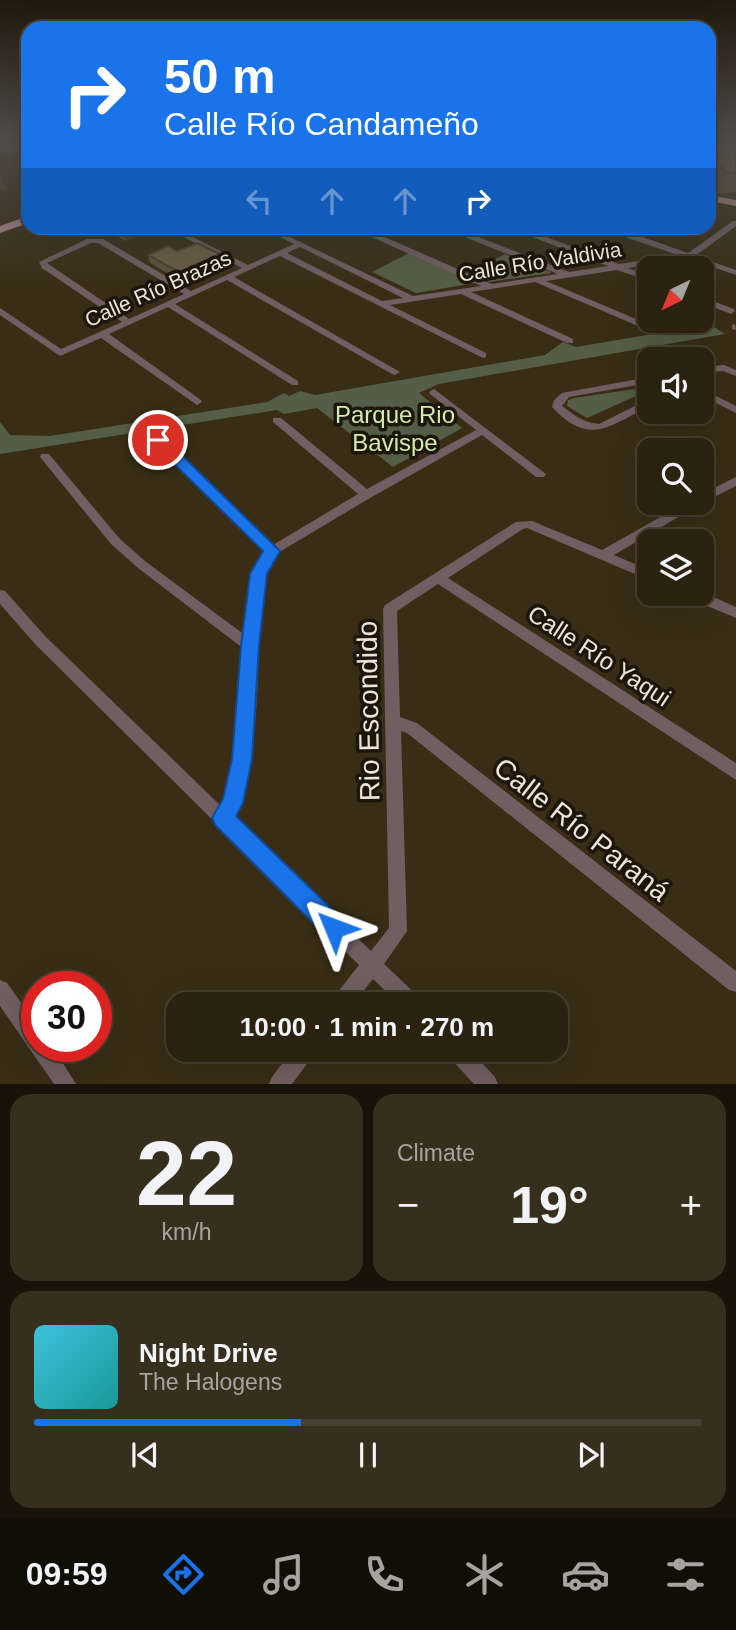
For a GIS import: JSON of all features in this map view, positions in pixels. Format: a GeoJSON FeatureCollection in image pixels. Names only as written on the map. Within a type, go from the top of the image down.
{"type":"FeatureCollection","features":[{"type":"Feature","properties":{"kind":"main road"},"geometry":{"type":"LineString","coordinates":[[716,199],[736,203]]}},
{"type":"Feature","properties":{"kind":"main road"},"geometry":{"type":"LineString","coordinates":[[0,230],[21,222]]}},
{"type":"Feature","properties":{"kind":"street","name":"Calle Río Valdivia"},"geometry":{"type":"LineString","coordinates":[[689,256],[725,236],[736,223]]}},
{"type":"Feature","properties":{"kind":"street"},"geometry":{"type":"LineString","coordinates":[[183,235],[247,268]]}},
{"type":"Feature","properties":{"kind":"street"},"geometry":{"type":"LineString","coordinates":[[281,235],[412,299]]}},
{"type":"Feature","properties":{"kind":"street"},"geometry":{"type":"LineString","coordinates":[[375,235],[492,287]]}},
{"type":"Feature","properties":{"kind":"street"},"geometry":{"type":"LineString","coordinates":[[468,235],[569,275]]}},
{"type":"Feature","properties":{"kind":"street"},"geometry":{"type":"LineString","coordinates":[[535,235],[637,275]]}},
{"type":"Feature","properties":{"kind":"street"},"geometry":{"type":"LineString","coordinates":[[628,235],[689,256]]}},
{"type":"Feature","properties":{"kind":"street"},"geometry":{"type":"LineString","coordinates":[[128,322],[45,266],[45,259],[90,241],[104,242],[191,294]]}},
{"type":"Feature","properties":{"kind":"street","name":"Calle Río Brazas"},"geometry":{"type":"LineString","coordinates":[[0,311],[56,352],[301,244]]}},
{"type":"Feature","properties":{"kind":"street"},"geometry":{"type":"LineString","coordinates":[[280,253],[483,355]]}},
{"type":"Feature","properties":{"kind":"street","name":"Calle Río Valdivia"},"geometry":{"type":"LineString","coordinates":[[380,304],[637,265]]}},
{"type":"Feature","properties":{"kind":"street"},"geometry":{"type":"LineString","coordinates":[[714,265],[736,273]]}},
{"type":"Feature","properties":{"kind":"street"},"geometry":{"type":"LineString","coordinates":[[227,278],[396,372]]}},
{"type":"Feature","properties":{"kind":"street"},"geometry":{"type":"LineString","coordinates":[[536,280],[637,323]]}},
{"type":"Feature","properties":{"kind":"street"},"geometry":{"type":"LineString","coordinates":[[463,292],[570,341]]}},
{"type":"Feature","properties":{"kind":"street"},"geometry":{"type":"LineString","coordinates":[[169,304],[295,383]]}},
{"type":"Feature","properties":{"kind":"street"},"geometry":{"type":"LineString","coordinates":[[714,305],[731,311]]}},
{"type":"Feature","properties":{"kind":"street"},"geometry":{"type":"LineString","coordinates":[[102,334],[197,402]]}},
{"type":"Feature","properties":{"kind":"street"},"geometry":{"type":"LineString","coordinates":[[714,369],[724,368],[736,373]]}},
{"type":"Feature","properties":{"kind":"street"},"geometry":{"type":"LineString","coordinates":[[637,382],[566,396],[558,402],[557,407],[579,423],[598,428],[637,408]]}},
{"type":"Feature","properties":{"kind":"street"},"geometry":{"type":"LineString","coordinates":[[434,392],[540,474]]}},
{"type":"Feature","properties":{"kind":"street"},"geometry":{"type":"LineString","coordinates":[[714,398],[736,410]]}},
{"type":"Feature","properties":{"kind":"street"},"geometry":{"type":"LineString","coordinates":[[277,420],[366,495]]}},
{"type":"Feature","properties":{"kind":"street"},"geometry":{"type":"LineString","coordinates":[[222,818],[232,803],[242,759],[250,646],[259,574],[263,562],[272,551],[483,430]]}},
{"type":"Feature","properties":{"kind":"street"},"geometry":{"type":"LineString","coordinates":[[158,440],[272,551]]}},
{"type":"Feature","properties":{"kind":"street"},"geometry":{"type":"LineString","coordinates":[[45,457],[115,541],[142,565],[250,646]]}},
{"type":"Feature","properties":{"kind":"street"},"geometry":{"type":"LineString","coordinates":[[714,493],[736,481]]}},
{"type":"Feature","properties":{"kind":"street"},"geometry":{"type":"LineString","coordinates":[[604,555],[674,515]]}},
{"type":"Feature","properties":{"kind":"street","name":"Rio Escondido"},"geometry":{"type":"LineString","coordinates":[[351,992],[398,931],[390,609],[520,525],[528,524],[604,555]]}},
{"type":"Feature","properties":{"kind":"street"},"geometry":{"type":"LineString","coordinates":[[604,555],[637,570]]}},
{"type":"Feature","properties":{"kind":"street","name":"Calle Río Yaqui"},"geometry":{"type":"LineString","coordinates":[[438,578],[736,772]]}},
{"type":"Feature","properties":{"kind":"street"},"geometry":{"type":"LineString","coordinates":[[0,595],[40,640],[400,992]]}},
{"type":"Feature","properties":{"kind":"street"},"geometry":{"type":"LineString","coordinates":[[714,603],[736,613]]}},
{"type":"Feature","properties":{"kind":"street","name":"Calle Río Paraná"},"geometry":{"type":"LineString","coordinates":[[393,721],[412,728],[736,983]]}},
{"type":"Feature","properties":{"kind":"street"},"geometry":{"type":"LineString","coordinates":[[0,990],[21,1020]]}},
{"type":"Feature","properties":{"kind":"street"},"geometry":{"type":"LineString","coordinates":[[51,1062],[66,1084]]}},
{"type":"Feature","properties":{"kind":"street"},"geometry":{"type":"LineString","coordinates":[[279,1084],[296,1062]]}},
{"type":"Feature","properties":{"kind":"street"},"geometry":{"type":"LineString","coordinates":[[467,1062],[488,1084]]}},
{"type":"Feature","properties":{"kind":"green space"},"geometry":{"type":"Polygon","coordinates":[[[409,253],[475,283],[416,293],[372,272],[409,253]]]}},
{"type":"Feature","properties":{"kind":"green space"},"geometry":{"type":"Polygon","coordinates":[[[505,254],[551,273],[489,282],[470,273],[505,254]]]}},
{"type":"Feature","properties":{"kind":"green space","name":"Parque Rio Bavispe"},"geometry":{"type":"Polygon","coordinates":[[[714,327],[725,334],[637,347],[637,349],[439,384],[419,393],[462,428],[393,467],[317,408],[284,414],[277,410],[0,454],[0,422],[10,435],[50,436],[267,402],[284,393],[289,396],[300,391],[315,395],[545,355],[563,342],[576,347],[659,333],[714,333],[714,327]]]}},
{"type":"Feature","properties":{"kind":"green space"},"geometry":{"type":"Polygon","coordinates":[[[637,389],[637,396],[587,418],[567,406],[568,400],[637,389]]]}},
{"type":"Feature","properties":{"kind":"building"},"geometry":{"type":"Polygon","coordinates":[[[197,243],[220,254],[179,272],[148,255],[168,246],[177,251],[197,243]]]}},
{"type":"Feature","properties":{"kind":"route"},"geometry":{"type":"LineString","coordinates":[[158,440],[272,551],[263,562],[259,574],[250,646],[242,759],[232,803],[222,818],[334,928]]}}]}
